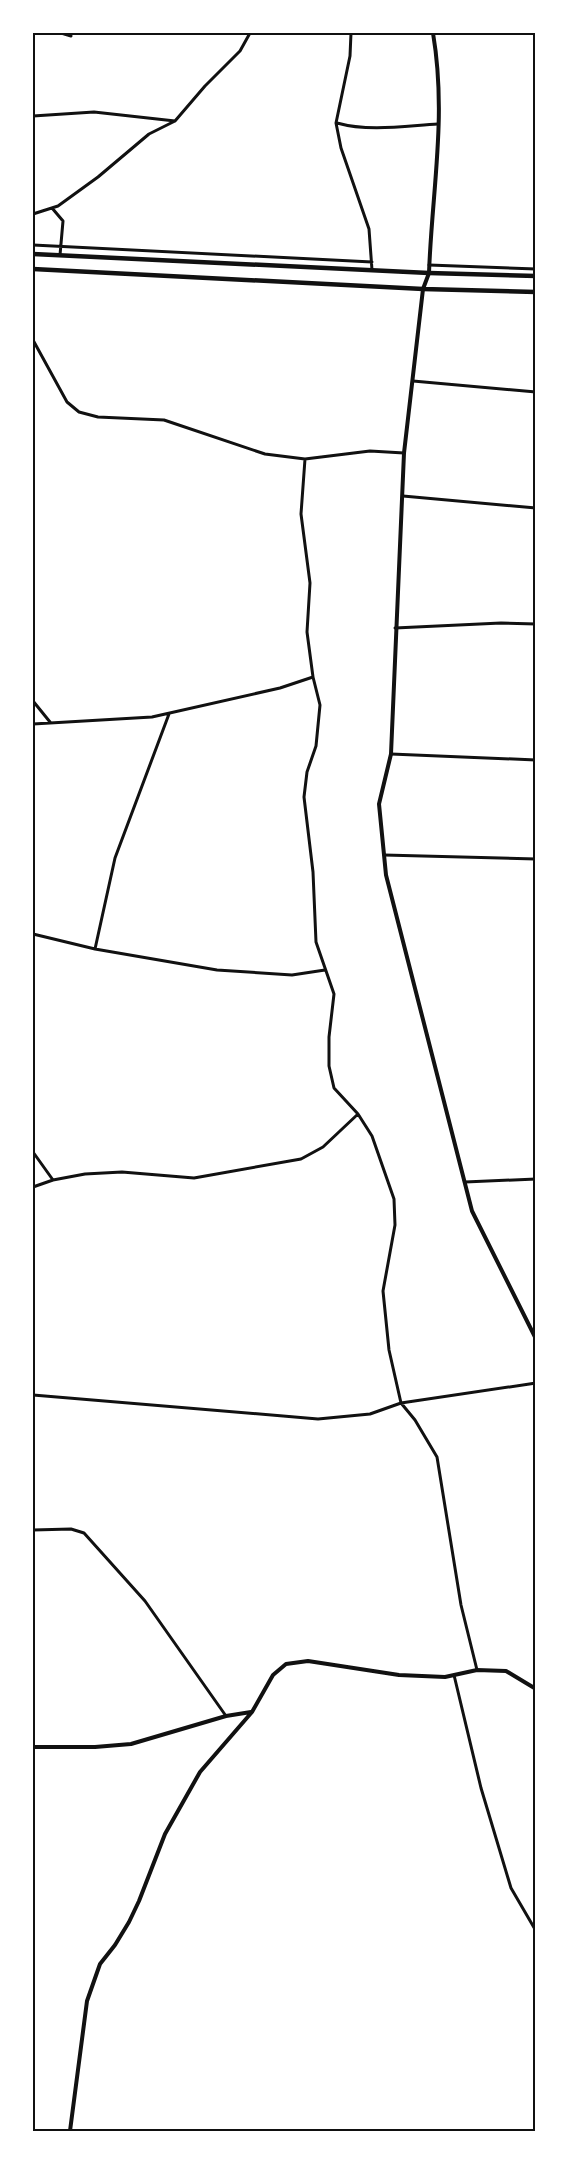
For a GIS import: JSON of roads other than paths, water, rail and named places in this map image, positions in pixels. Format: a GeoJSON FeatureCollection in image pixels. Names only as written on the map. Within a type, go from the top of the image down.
{"type":"FeatureCollection","features":[{"type":"Feature","properties":{"kind":"main road"},"geometry":{"type":"LineString","coordinates":[[33,254],[536,276]]}},
{"type":"Feature","properties":{"kind":"main road"},"geometry":{"type":"LineString","coordinates":[[33,270],[423,289],[536,292]]}},
{"type":"Feature","properties":{"kind":"street"},"geometry":{"type":"LineString","coordinates":[[61,33],[71,36]]}},
{"type":"Feature","properties":{"kind":"street"},"geometry":{"type":"LineString","coordinates":[[33,214],[58,206],[98,177],[149,134],[175,121],[205,86],[240,51],[250,33]]}},
{"type":"Feature","properties":{"kind":"street"},"geometry":{"type":"LineString","coordinates":[[351,33],[350,56],[336,123],[341,148],[369,229],[372,270]]}},
{"type":"Feature","properties":{"kind":"street"},"geometry":{"type":"LineString","coordinates":[[433,33],[438,63],[440,124],[429,273],[423,289],[404,453],[391,754],[379,804],[386,875],[472,1211],[536,1339]]}},
{"type":"Feature","properties":{"kind":"street"},"geometry":{"type":"LineString","coordinates":[[33,116],[94,112],[175,121]]}},
{"type":"Feature","properties":{"kind":"street"},"geometry":{"type":"LineString","coordinates":[[336,123],[380,127],[440,124]]}},
{"type":"Feature","properties":{"kind":"street"},"geometry":{"type":"LineString","coordinates":[[52,208],[63,221],[60,255]]}},
{"type":"Feature","properties":{"kind":"street"},"geometry":{"type":"LineString","coordinates":[[33,245],[372,261]]}},
{"type":"Feature","properties":{"kind":"street"},"geometry":{"type":"LineString","coordinates":[[429,265],[536,269]]}},
{"type":"Feature","properties":{"kind":"street"},"geometry":{"type":"LineString","coordinates":[[33,340],[67,402],[79,411],[98,417],[164,420],[265,454],[305,459],[370,451],[404,453]]}},
{"type":"Feature","properties":{"kind":"street"},"geometry":{"type":"LineString","coordinates":[[413,381],[536,392]]}},
{"type":"Feature","properties":{"kind":"street"},"geometry":{"type":"LineString","coordinates":[[305,459],[301,514],[310,583],[307,632],[313,677],[320,705],[316,746],[307,772],[304,797],[313,872],[316,942],[334,994],[328,1066],[334,1088],[358,1114],[372,1136],[394,1199],[395,1225],[383,1292],[389,1350],[401,1403],[415,1420],[437,1457],[461,1605],[477,1670]]}},
{"type":"Feature","properties":{"kind":"street"},"geometry":{"type":"LineString","coordinates":[[403,496],[536,508]]}},
{"type":"Feature","properties":{"kind":"street"},"geometry":{"type":"LineString","coordinates":[[396,628],[501,623],[536,624]]}},
{"type":"Feature","properties":{"kind":"street"},"geometry":{"type":"LineString","coordinates":[[33,724],[170,714],[280,688],[313,677]]}},
{"type":"Feature","properties":{"kind":"street"},"geometry":{"type":"LineString","coordinates":[[33,701],[50,722]]}},
{"type":"Feature","properties":{"kind":"street"},"geometry":{"type":"LineString","coordinates":[[95,949],[116,858],[170,714]]}},
{"type":"Feature","properties":{"kind":"street"},"geometry":{"type":"LineString","coordinates":[[391,754],[536,760]]}},
{"type":"Feature","properties":{"kind":"street"},"geometry":{"type":"LineString","coordinates":[[384,855],[536,859]]}},
{"type":"Feature","properties":{"kind":"street"},"geometry":{"type":"LineString","coordinates":[[33,934],[95,949],[218,970],[292,975],[325,970]]}},
{"type":"Feature","properties":{"kind":"street"},"geometry":{"type":"LineString","coordinates":[[33,1187],[53,1180],[85,1174],[122,1172],[194,1178],[301,1159],[323,1147],[358,1114]]}},
{"type":"Feature","properties":{"kind":"street"},"geometry":{"type":"LineString","coordinates":[[33,1152],[53,1180]]}},
{"type":"Feature","properties":{"kind":"street"},"geometry":{"type":"LineString","coordinates":[[465,1182],[536,1179]]}},
{"type":"Feature","properties":{"kind":"street"},"geometry":{"type":"LineString","coordinates":[[33,1395],[318,1419],[370,1414],[401,1403],[536,1383]]}},
{"type":"Feature","properties":{"kind":"street"},"geometry":{"type":"LineString","coordinates":[[33,1530],[71,1529],[84,1533],[145,1601],[226,1716]]}},
{"type":"Feature","properties":{"kind":"street"},"geometry":{"type":"LineString","coordinates":[[70,2131],[87,2001],[100,1965],[129,1922],[165,1834],[200,1772],[252,1712],[273,1675],[286,1664],[308,1661],[399,1675],[445,1677],[477,1670],[506,1671],[536,1689]]}},
{"type":"Feature","properties":{"kind":"street"},"geometry":{"type":"LineString","coordinates":[[454,1675],[481,1788],[511,1888],[536,1930]]}},
{"type":"Feature","properties":{"kind":"street"},"geometry":{"type":"LineString","coordinates":[[33,1747],[95,1747],[131,1744],[226,1716],[252,1712]]}}]}
